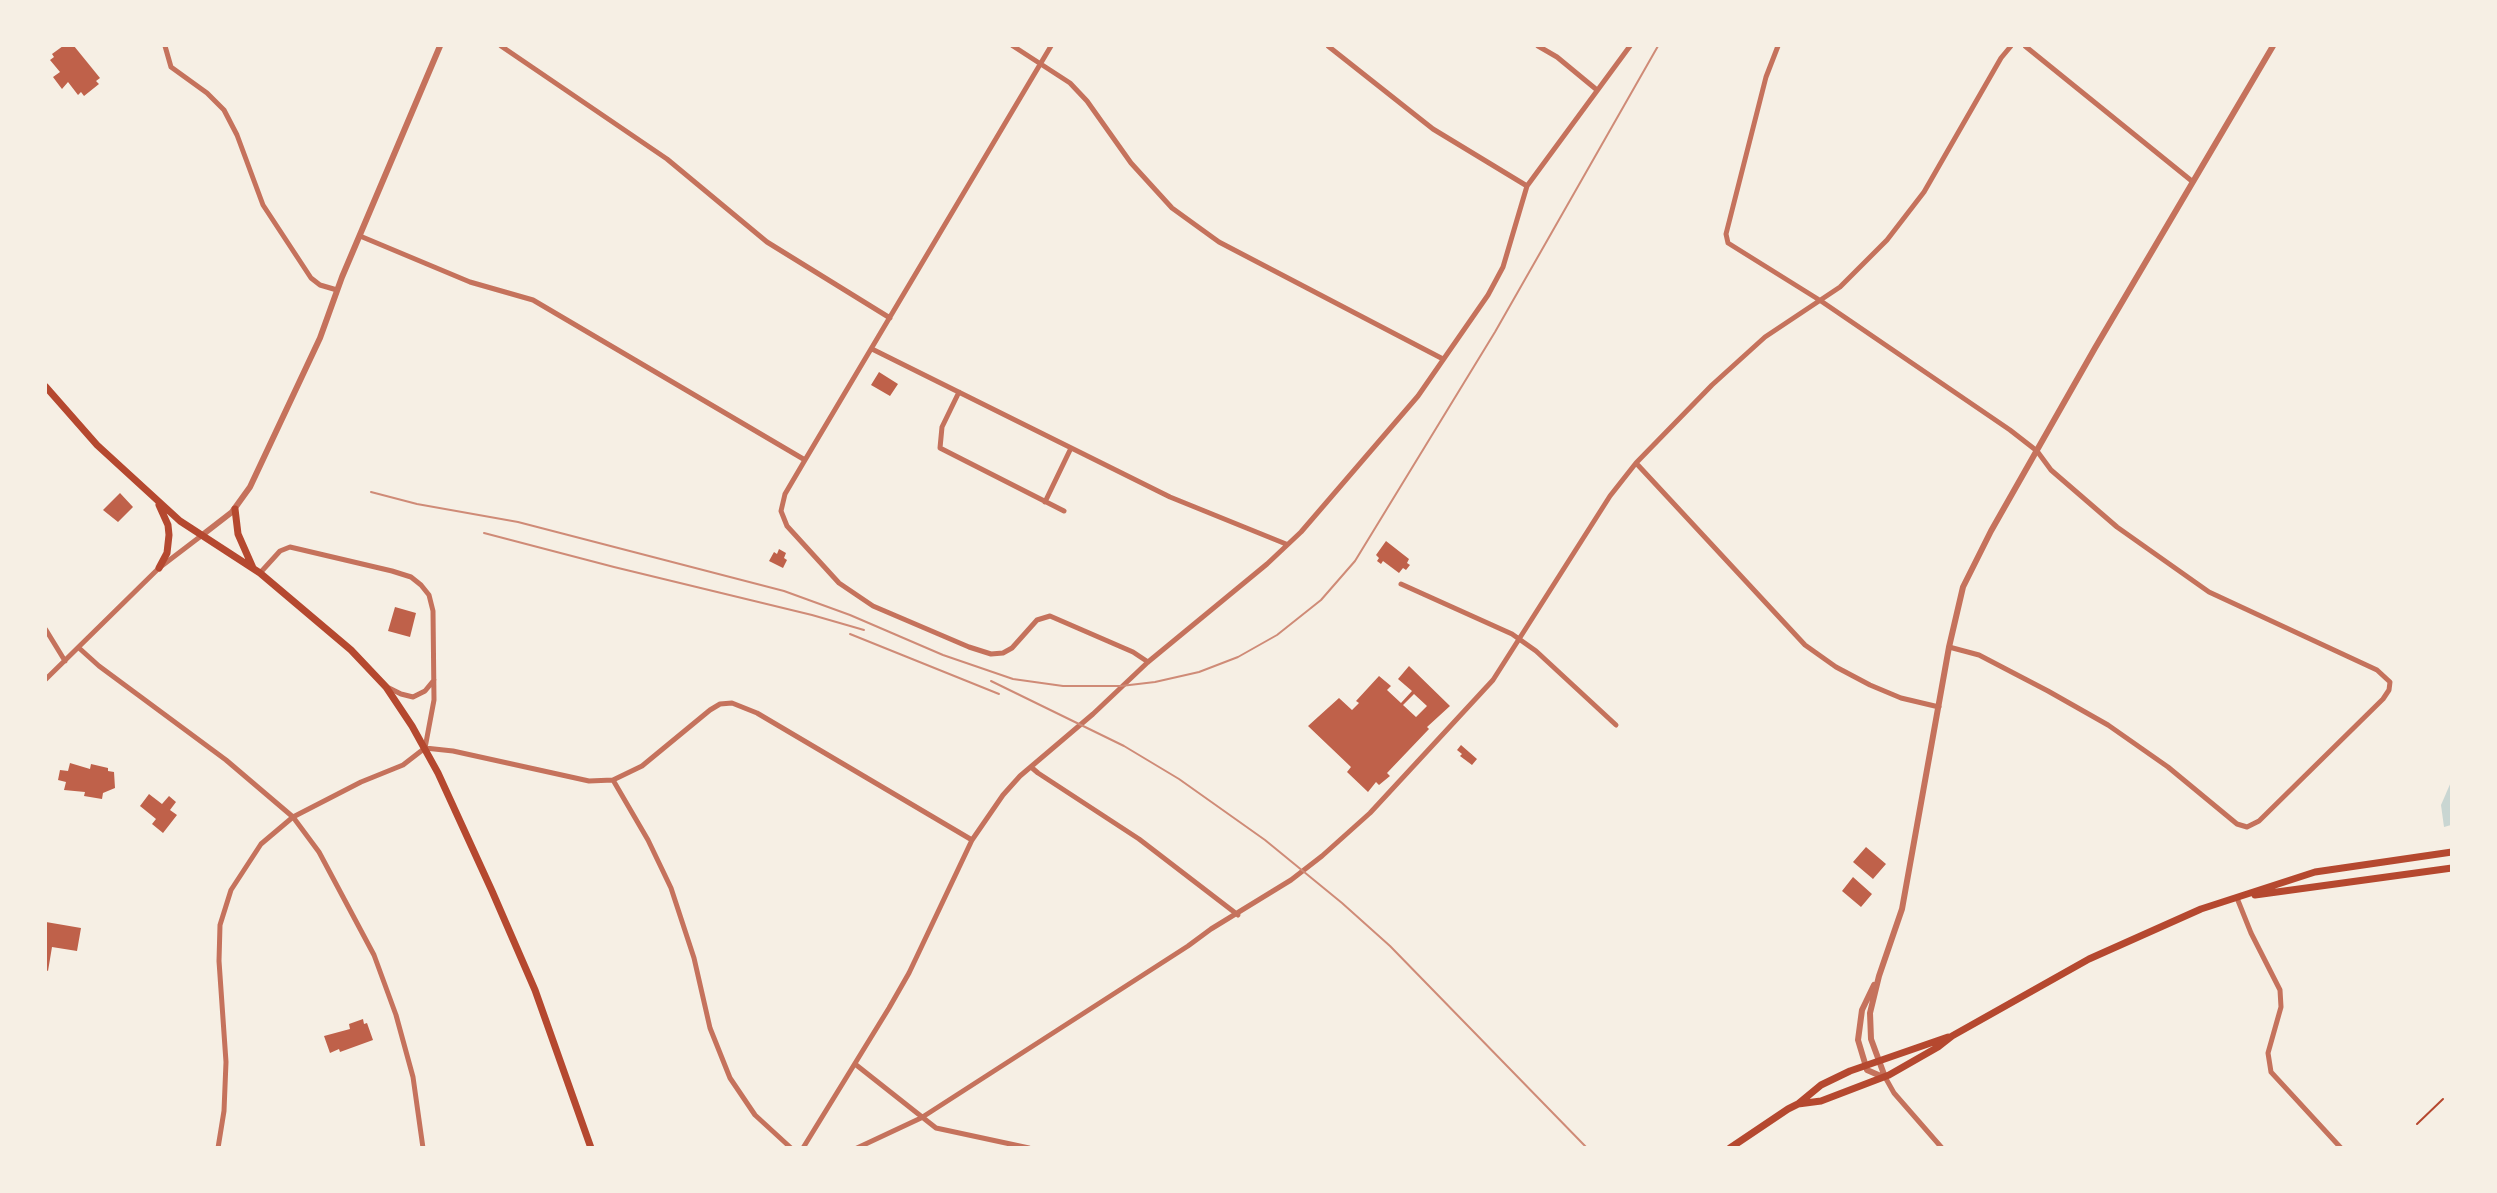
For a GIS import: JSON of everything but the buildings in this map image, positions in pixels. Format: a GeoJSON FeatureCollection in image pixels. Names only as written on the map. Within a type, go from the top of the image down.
{"type":"FeatureCollection","features":[{"type":"Feature","properties":{"kind":"main road"},"geometry":{"type":"LineString","coordinates":[[46,387],[97,445],[158,501],[201,536],[256,571],[351,650],[386,687],[425,748],[492,891],[535,990],[591,1147]]}},
{"type":"Feature","properties":{"kind":"main road"},"geometry":{"type":"LineString","coordinates":[[158,501],[168,525],[169,535],[167,553],[159,568]]}},
{"type":"Feature","properties":{"kind":"main road"},"geometry":{"type":"LineString","coordinates":[[235,509],[238,534],[256,571]]}},
{"type":"Feature","properties":{"kind":"main road"},"geometry":{"type":"LineString","coordinates":[[1798,1104],[1821,1101],[1908,1066],[1952,1036],[2089,959],[2201,909],[2315,872],[2452,852]]}},
{"type":"Feature","properties":{"kind":"main road"},"geometry":{"type":"LineString","coordinates":[[2237,898],[2452,868]]}},
{"type":"Feature","properties":{"kind":"main road"},"geometry":{"type":"LineString","coordinates":[[1730,1147],[1798,1104],[1821,1085],[1865,1066],[1952,1036]]}},
{"type":"Feature","properties":{"kind":"street"},"geometry":{"type":"LineString","coordinates":[[165,46],[172,67],[207,93],[224,110],[237,135],[263,205],[311,278],[320,285],[337,290]]}},
{"type":"Feature","properties":{"kind":"street"},"geometry":{"type":"LineString","coordinates":[[46,679],[159,568],[224,520],[250,487],[320,338],[337,290],[440,46]]}},
{"type":"Feature","properties":{"kind":"street"},"geometry":{"type":"LineString","coordinates":[[501,46],[667,159],[767,242],[890,318]]}},
{"type":"Feature","properties":{"kind":"street"},"geometry":{"type":"LineString","coordinates":[[1013,46],[1063,78],[1087,101],[1131,163],[1172,208],[1219,242],[1443,359]]}},
{"type":"Feature","properties":{"kind":"street"},"geometry":{"type":"LineString","coordinates":[[1051,46],[804,460],[783,500],[782,517],[828,573],[873,606],[969,647],[997,654],[1012,648],[1037,620],[1050,616],[1133,652],[1147,663]]}},
{"type":"Feature","properties":{"kind":"street"},"geometry":{"type":"LineString","coordinates":[[1328,46],[1433,130],[1527,186]]}},
{"type":"Feature","properties":{"kind":"street"},"geometry":{"type":"LineString","coordinates":[[1538,46],[1557,57],[1597,90]]}},
{"type":"Feature","properties":{"kind":"street"},"geometry":{"type":"LineString","coordinates":[[803,1147],[909,974],[972,840],[1007,791],[1147,663],[1267,564],[1301,531],[1419,396],[1488,295],[1503,267],[1527,186],[1630,46]]}},
{"type":"Feature","properties":{"kind":"street"},"geometry":{"type":"LineString","coordinates":[[1778,46],[1766,77],[1726,240],[1732,247],[1821,301],[2010,429],[2037,451],[2051,470],[2117,527],[2209,592],[2377,670],[2390,682],[2389,690],[2383,699],[2259,821],[2243,827],[2168,767],[2108,725],[1979,656],[1950,647]]}},
{"type":"Feature","properties":{"kind":"street"},"geometry":{"type":"LineString","coordinates":[[857,1147],[921,1118],[1206,932],[1237,915],[1302,872],[1370,813],[1493,680],[1610,496],[1636,463],[1709,388],[1765,337],[1821,301],[1863,265],[1906,218],[1924,192],[2000,58],[2011,46]]}},
{"type":"Feature","properties":{"kind":"street"},"geometry":{"type":"LineString","coordinates":[[2025,46],[2193,182]]}},
{"type":"Feature","properties":{"kind":"street"},"geometry":{"type":"LineString","coordinates":[[1942,1147],[1894,1093],[1879,1062],[1869,1026],[1879,976],[1902,909],[1950,647],[1964,587],[2037,451],[2273,46]]}},
{"type":"Feature","properties":{"kind":"street"},"geometry":{"type":"LineString","coordinates":[[360,236],[470,282],[533,300],[804,460]]}},
{"type":"Feature","properties":{"kind":"street"},"geometry":{"type":"LineString","coordinates":[[872,349],[1175,500],[1286,544]]}},
{"type":"Feature","properties":{"kind":"street"},"geometry":{"type":"LineString","coordinates":[[959,392],[943,427],[940,448],[1064,511]]}},
{"type":"Feature","properties":{"kind":"street"},"geometry":{"type":"LineString","coordinates":[[1045,502],[1071,448]]}},
{"type":"Feature","properties":{"kind":"street"},"geometry":{"type":"LineString","coordinates":[[1636,463],[1805,645],[1836,667],[1870,685],[1901,698],[1939,707]]}},
{"type":"Feature","properties":{"kind":"street"},"geometry":{"type":"LineString","coordinates":[[218,1147],[224,1111],[226,1062],[219,961],[220,925],[231,890],[261,844],[293,817],[361,782],[403,765],[425,748],[433,712],[432,601],[421,585],[398,573],[290,547],[279,551],[256,571]]}},
{"type":"Feature","properties":{"kind":"street"},"geometry":{"type":"LineString","coordinates":[[1401,584],[1520,640],[1616,725]]}},
{"type":"Feature","properties":{"kind":"street"},"geometry":{"type":"LineString","coordinates":[[46,630],[65,661]]}},
{"type":"Feature","properties":{"kind":"street"},"geometry":{"type":"LineString","coordinates":[[79,648],[99,666],[226,760],[293,817],[320,852],[374,955],[396,1015],[414,1077],[423,1147]]}},
{"type":"Feature","properties":{"kind":"street"},"geometry":{"type":"LineString","coordinates":[[386,687],[413,697],[425,691],[434,680]]}},
{"type":"Feature","properties":{"kind":"street"},"geometry":{"type":"LineString","coordinates":[[425,748],[453,751],[589,781],[613,780],[642,765],[710,709],[720,704],[732,703],[757,713],[972,840]]}},
{"type":"Feature","properties":{"kind":"street"},"geometry":{"type":"LineString","coordinates":[[1031,767],[1139,839],[1237,915]]}},
{"type":"Feature","properties":{"kind":"street"},"geometry":{"type":"LineString","coordinates":[[613,780],[648,840],[671,888],[694,958],[710,1028],[730,1078],[755,1115],[791,1147]]}},
{"type":"Feature","properties":{"kind":"street"},"geometry":{"type":"LineString","coordinates":[[2237,898],[2251,933],[2280,990],[2281,1007],[2268,1047],[2269,1065],[2280,1084],[2342,1147]]}},
{"type":"Feature","properties":{"kind":"street"},"geometry":{"type":"LineString","coordinates":[[1879,976],[1865,1003],[1858,1026],[1858,1045],[1865,1066],[1872,1074],[1885,1077]]}},
{"type":"Feature","properties":{"kind":"street"},"geometry":{"type":"LineString","coordinates":[[855,1064],[936,1128],[1029,1147]]}},
{"type":"Feature","properties":{"kind":"street"},"geometry":{"type":"LineString","coordinates":[[2332,1138],[2333,1147]]}},
{"type":"Feature","properties":{"kind":"path"},"geometry":{"type":"LineString","coordinates":[[2417,1124],[2443,1099]]}},
{"type":"Feature","properties":{"kind":"shaded area"},"geometry":{"type":"Polygon","coordinates":[[[2451,782],[2451,825],[2444,827],[2441,805],[2451,782]]]}},
{"type":"Feature","properties":{"kind":"tram line"},"geometry":{"type":"LineString","coordinates":[[371,492],[417,504],[518,522],[784,591],[850,615],[943,655],[1013,679],[1063,686],[1121,686],[1199,672],[1238,657],[1277,635],[1321,600],[1355,561],[1495,332],[1658,46]]}},
{"type":"Feature","properties":{"kind":"tram line"},"geometry":{"type":"LineString","coordinates":[[484,533],[864,630]]}},
{"type":"Feature","properties":{"kind":"tram line"},"geometry":{"type":"LineString","coordinates":[[850,634],[999,694]]}},
{"type":"Feature","properties":{"kind":"tram line"},"geometry":{"type":"LineString","coordinates":[[991,681],[1124,746],[1179,779],[1265,840],[1390,946],[1587,1148]]}}]}
